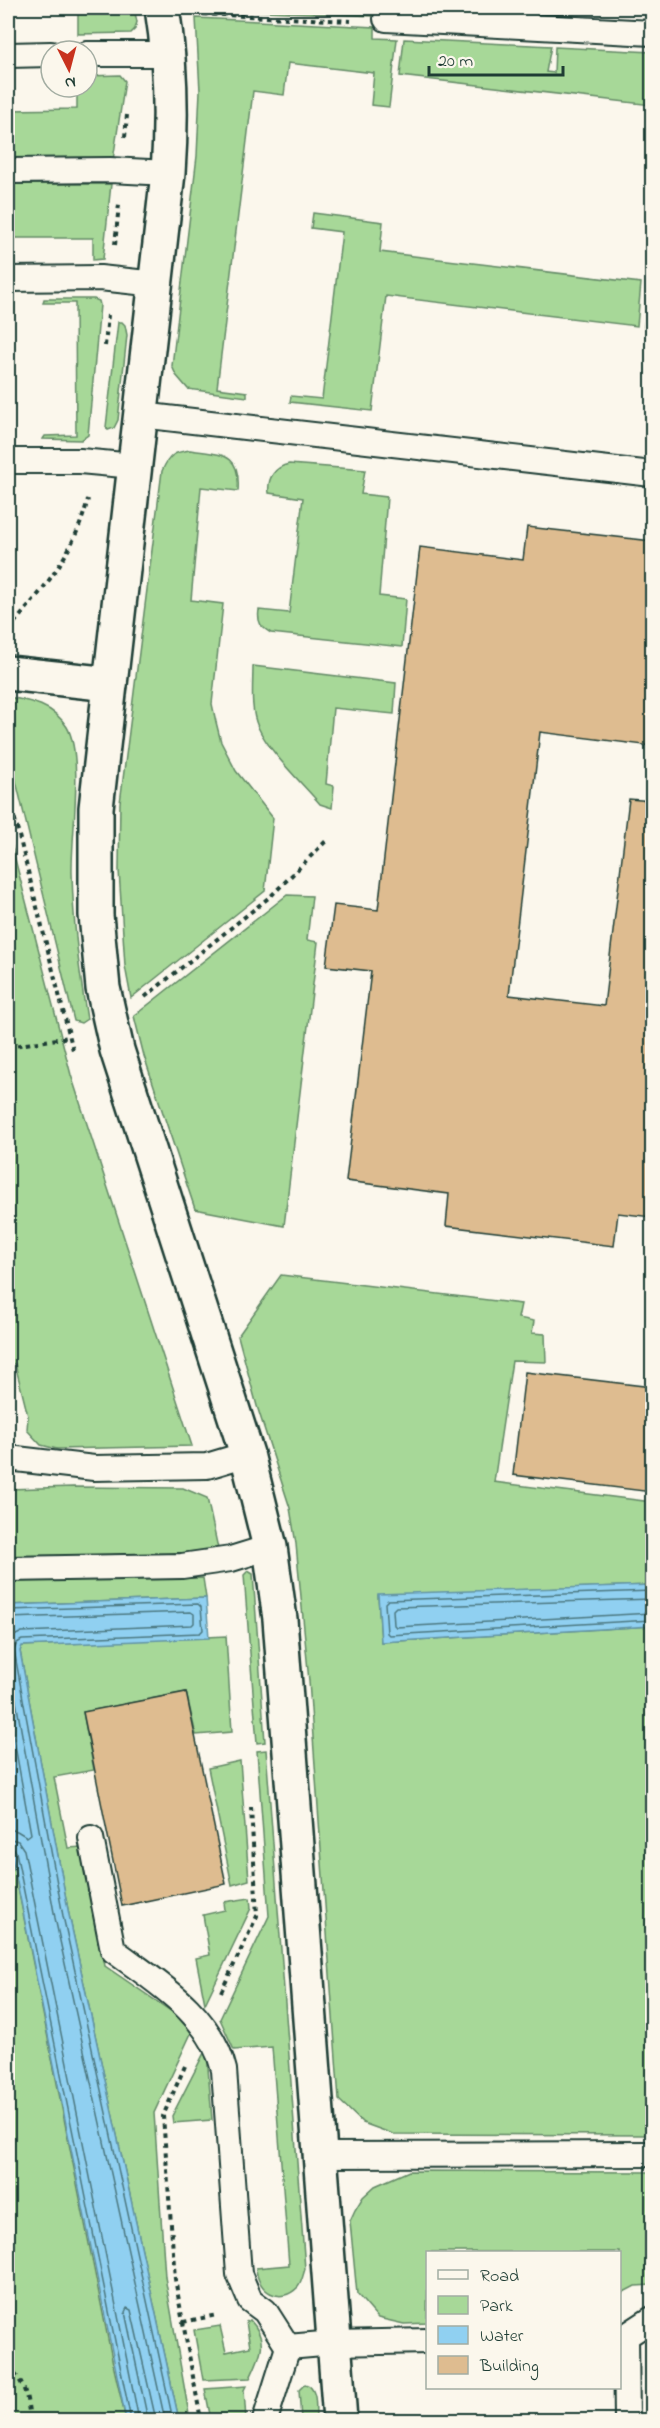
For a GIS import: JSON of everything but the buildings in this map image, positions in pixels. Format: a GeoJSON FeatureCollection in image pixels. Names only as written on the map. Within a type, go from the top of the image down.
{"type":"FeatureCollection","features":[{"type":"Feature","properties":{"kind":"street"},"geometry":{"type":"LineString","coordinates":[[163,13],[168,54],[171,127],[168,173],[96,808],[95,864],[100,955],[110,1022],[117,1050],[247,1454],[270,1547],[280,1619],[339,2421]]}},
{"type":"Feature","properties":{"kind":"street"},"geometry":{"type":"LineString","coordinates":[[8,673],[110,684]]}},
{"type":"Feature","properties":{"kind":"lane"},"geometry":{"type":"LineString","coordinates":[[386,19],[652,33]]}},
{"type":"Feature","properties":{"kind":"lane"},"geometry":{"type":"LineString","coordinates":[[8,55],[39,54]]}},
{"type":"Feature","properties":{"kind":"lane"},"geometry":{"type":"LineString","coordinates":[[99,54],[168,54]]}},
{"type":"Feature","properties":{"kind":"lane"},"geometry":{"type":"LineString","coordinates":[[8,171],[168,173]]}},
{"type":"Feature","properties":{"kind":"lane"},"geometry":{"type":"LineString","coordinates":[[8,279],[111,280],[156,285]]}},
{"type":"Feature","properties":{"kind":"lane"},"geometry":{"type":"LineString","coordinates":[[141,415],[652,474]]}},
{"type":"Feature","properties":{"kind":"lane"},"geometry":{"type":"LineString","coordinates":[[8,461],[94,462],[135,466]]}},
{"type":"Feature","properties":{"kind":"lane"},"geometry":{"type":"LineString","coordinates":[[8,1458],[105,1468],[207,1466],[247,1454]]}},
{"type":"Feature","properties":{"kind":"lane"},"geometry":{"type":"LineString","coordinates":[[8,1569],[182,1566],[231,1559],[270,1547]]}},
{"type":"Feature","properties":{"kind":"lane"},"geometry":{"type":"LineString","coordinates":[[91,1839],[113,1950],[168,1990],[205,2025],[221,2056],[224,2070],[239,2274],[250,2300],[265,2311],[288,2347],[273,2414]]}},
{"type":"Feature","properties":{"kind":"lane"},"geometry":{"type":"LineString","coordinates":[[320,2155],[652,2154]]}},
{"type":"Feature","properties":{"kind":"lane"},"geometry":{"type":"LineString","coordinates":[[627,2421],[622,2336],[652,2319]]}},
{"type":"Feature","properties":{"kind":"lane"},"geometry":{"type":"LineString","coordinates":[[288,2347],[334,2343],[426,2341]]}},
{"type":"Feature","properties":{"kind":"path"},"geometry":{"type":"LineString","coordinates":[[163,13],[375,22],[386,19]]}},
{"type":"Feature","properties":{"kind":"path"},"geometry":{"type":"LineString","coordinates":[[105,348],[127,113]]}},
{"type":"Feature","properties":{"kind":"path"},"geometry":{"type":"LineString","coordinates":[[8,630],[46,587],[74,540],[87,503],[94,462]]}},
{"type":"Feature","properties":{"kind":"path"},"geometry":{"type":"LineString","coordinates":[[72,1047],[141,999],[272,895],[326,841]]}},
{"type":"Feature","properties":{"kind":"path"},"geometry":{"type":"LineString","coordinates":[[8,1047],[69,1037]]}},
{"type":"Feature","properties":{"kind":"path"},"geometry":{"type":"LineString","coordinates":[[8,2367],[24,2387],[30,2421]]}},
{"type":"Feature","properties":{"kind":"green space"},"geometry":{"type":"Polygon","coordinates":[[[78,8],[134,8],[137,22],[135,29],[131,33],[78,34],[78,8]]]}},
{"type":"Feature","properties":{"kind":"green space"},"geometry":{"type":"Polygon","coordinates":[[[195,8],[375,8],[375,16],[195,8]]]}},
{"type":"Feature","properties":{"kind":"green space"},"geometry":{"type":"Polygon","coordinates":[[[196,18],[375,27],[375,38],[397,39],[389,107],[371,105],[374,73],[288,63],[284,95],[253,91],[217,388],[247,392],[247,397],[188,389],[176,375],[172,366],[197,156],[200,91],[196,18]]]}},
{"type":"Feature","properties":{"kind":"green space"},"geometry":{"type":"Polygon","coordinates":[[[404,39],[551,46],[546,72],[554,73],[555,47],[652,52],[652,105],[400,76],[404,39]]]}},
{"type":"Feature","properties":{"kind":"green space"},"geometry":{"type":"Polygon","coordinates":[[[120,75],[125,81],[113,160],[8,160],[8,110],[77,109],[77,99],[99,99],[99,76],[120,75]]]}},
{"type":"Feature","properties":{"kind":"green space"},"geometry":{"type":"Polygon","coordinates":[[[8,184],[111,184],[103,259],[93,260],[93,238],[8,238],[8,184]]]}},
{"type":"Feature","properties":{"kind":"green space"},"geometry":{"type":"Polygon","coordinates":[[[313,213],[383,222],[380,252],[641,283],[637,326],[386,296],[372,411],[290,402],[291,396],[322,399],[342,232],[311,228],[313,213]]]}},
{"type":"Feature","properties":{"kind":"green space"},"geometry":{"type":"Polygon","coordinates":[[[652,253],[652,328],[644,327],[652,253]]]}},
{"type":"Feature","properties":{"kind":"green space"},"geometry":{"type":"Polygon","coordinates":[[[44,299],[94,299],[99,301],[88,435],[81,440],[43,439],[45,436],[76,435],[75,303],[43,303],[44,299]]]}},
{"type":"Feature","properties":{"kind":"green space"},"geometry":{"type":"Polygon","coordinates":[[[118,322],[125,325],[127,335],[118,420],[114,428],[108,430],[106,427],[118,322]]]}},
{"type":"Feature","properties":{"kind":"green space"},"geometry":{"type":"Polygon","coordinates":[[[190,450],[220,455],[233,462],[236,469],[238,491],[201,487],[191,600],[223,604],[212,704],[216,722],[221,742],[236,771],[273,818],[265,891],[131,998],[125,966],[119,870],[120,803],[162,471],[173,455],[190,450]]]}},
{"type":"Feature","properties":{"kind":"green space"},"geometry":{"type":"Polygon","coordinates":[[[289,464],[365,470],[361,494],[387,497],[379,596],[406,599],[402,647],[271,633],[260,624],[259,610],[289,613],[303,498],[269,493],[269,483],[276,471],[289,464]]]}},
{"type":"Feature","properties":{"kind":"green space"},"geometry":{"type":"Polygon","coordinates":[[[253,666],[396,683],[394,714],[333,708],[326,784],[334,786],[332,808],[320,804],[263,737],[254,713],[253,666]]]}},
{"type":"Feature","properties":{"kind":"green space"},"geometry":{"type":"Polygon","coordinates":[[[8,697],[33,702],[48,709],[67,727],[72,740],[76,776],[72,858],[73,891],[81,983],[87,1019],[81,1023],[74,1021],[8,748],[8,697]]]}},
{"type":"Feature","properties":{"kind":"green space"},"geometry":{"type":"Polygon","coordinates":[[[8,832],[71,1075],[192,1446],[57,1449],[41,1445],[27,1430],[28,1416],[15,1364],[8,1364],[8,832]]]}},
{"type":"Feature","properties":{"kind":"green space"},"geometry":{"type":"Polygon","coordinates":[[[287,895],[312,896],[307,940],[318,942],[284,1226],[195,1209],[144,1056],[134,1016],[287,895]]]}},
{"type":"Feature","properties":{"kind":"green space"},"geometry":{"type":"Polygon","coordinates":[[[281,1275],[521,1304],[518,1318],[534,1321],[532,1333],[545,1334],[546,1362],[512,1361],[494,1482],[652,1502],[652,1585],[378,1595],[381,1642],[652,1626],[652,2135],[393,2134],[363,2123],[339,2100],[309,1681],[296,1544],[290,1508],[257,1406],[238,1336],[281,1275]]]}},
{"type":"Feature","properties":{"kind":"green space"},"geometry":{"type":"Polygon","coordinates":[[[183,1488],[207,1498],[219,1553],[175,1557],[8,1560],[8,1489],[183,1488]]]}},
{"type":"Feature","properties":{"kind":"green space"},"geometry":{"type":"Polygon","coordinates":[[[248,1571],[253,1574],[265,1742],[257,1743],[244,1575],[248,1571]]]}},
{"type":"Feature","properties":{"kind":"green space"},"geometry":{"type":"Polygon","coordinates":[[[203,1578],[206,1598],[8,1605],[8,1580],[203,1578]]]}},
{"type":"Feature","properties":{"kind":"green space"},"geometry":{"type":"Polygon","coordinates":[[[226,1636],[232,1732],[196,1735],[186,1692],[83,1712],[94,1770],[54,1777],[68,1848],[83,1847],[105,1966],[194,2027],[154,2113],[165,2277],[190,2420],[179,2420],[69,1915],[20,1651],[22,1646],[226,1636]]]}},
{"type":"Feature","properties":{"kind":"green space"},"geometry":{"type":"Polygon","coordinates":[[[266,1750],[305,2269],[298,2287],[284,2295],[277,2295],[265,2289],[257,2276],[256,2268],[289,2265],[272,2047],[234,2050],[220,2019],[269,1916],[257,1751],[266,1750]]]}},
{"type":"Feature","properties":{"kind":"green space"},"geometry":{"type":"Polygon","coordinates":[[[240,1761],[249,1880],[232,1885],[208,1768],[240,1761]]]}},
{"type":"Feature","properties":{"kind":"green space"},"geometry":{"type":"Polygon","coordinates":[[[8,1838],[113,2364],[126,2420],[8,2420],[8,1838]]]}},
{"type":"Feature","properties":{"kind":"green space"},"geometry":{"type":"Polygon","coordinates":[[[250,1898],[251,1908],[205,2004],[196,1958],[210,1955],[203,1915],[225,1910],[224,1902],[250,1898]]]}},
{"type":"Feature","properties":{"kind":"green space"},"geometry":{"type":"Polygon","coordinates":[[[205,2051],[212,2120],[173,2123],[172,2116],[205,2051]]]}},
{"type":"Feature","properties":{"kind":"green space"},"geometry":{"type":"Polygon","coordinates":[[[409,2171],[652,2172],[652,2285],[635,2286],[621,2293],[621,2251],[426,2251],[426,2323],[404,2324],[378,2318],[357,2294],[350,2221],[363,2197],[375,2186],[409,2171]]]}},
{"type":"Feature","properties":{"kind":"green space"},"geometry":{"type":"Polygon","coordinates":[[[250,2320],[260,2334],[261,2348],[250,2378],[203,2380],[194,2330],[220,2326],[226,2352],[250,2347],[246,2322],[250,2320]]]}},
{"type":"Feature","properties":{"kind":"green space"},"geometry":{"type":"Polygon","coordinates":[[[305,2384],[314,2394],[316,2420],[301,2420],[299,2390],[305,2384]]]}},
{"type":"Feature","properties":{"kind":"green space"},"geometry":{"type":"Polygon","coordinates":[[[246,2386],[244,2390],[246,2420],[211,2420],[205,2389],[246,2386]]]}},
{"type":"Feature","properties":{"kind":"water"},"geometry":{"type":"Polygon","coordinates":[[[652,1585],[652,1626],[381,1642],[378,1594],[652,1585]]]}},
{"type":"Feature","properties":{"kind":"water"},"geometry":{"type":"Polygon","coordinates":[[[206,1598],[209,1638],[22,1646],[20,1651],[69,1915],[179,2420],[126,2420],[8,1838],[8,1605],[206,1598]]]}}]}
